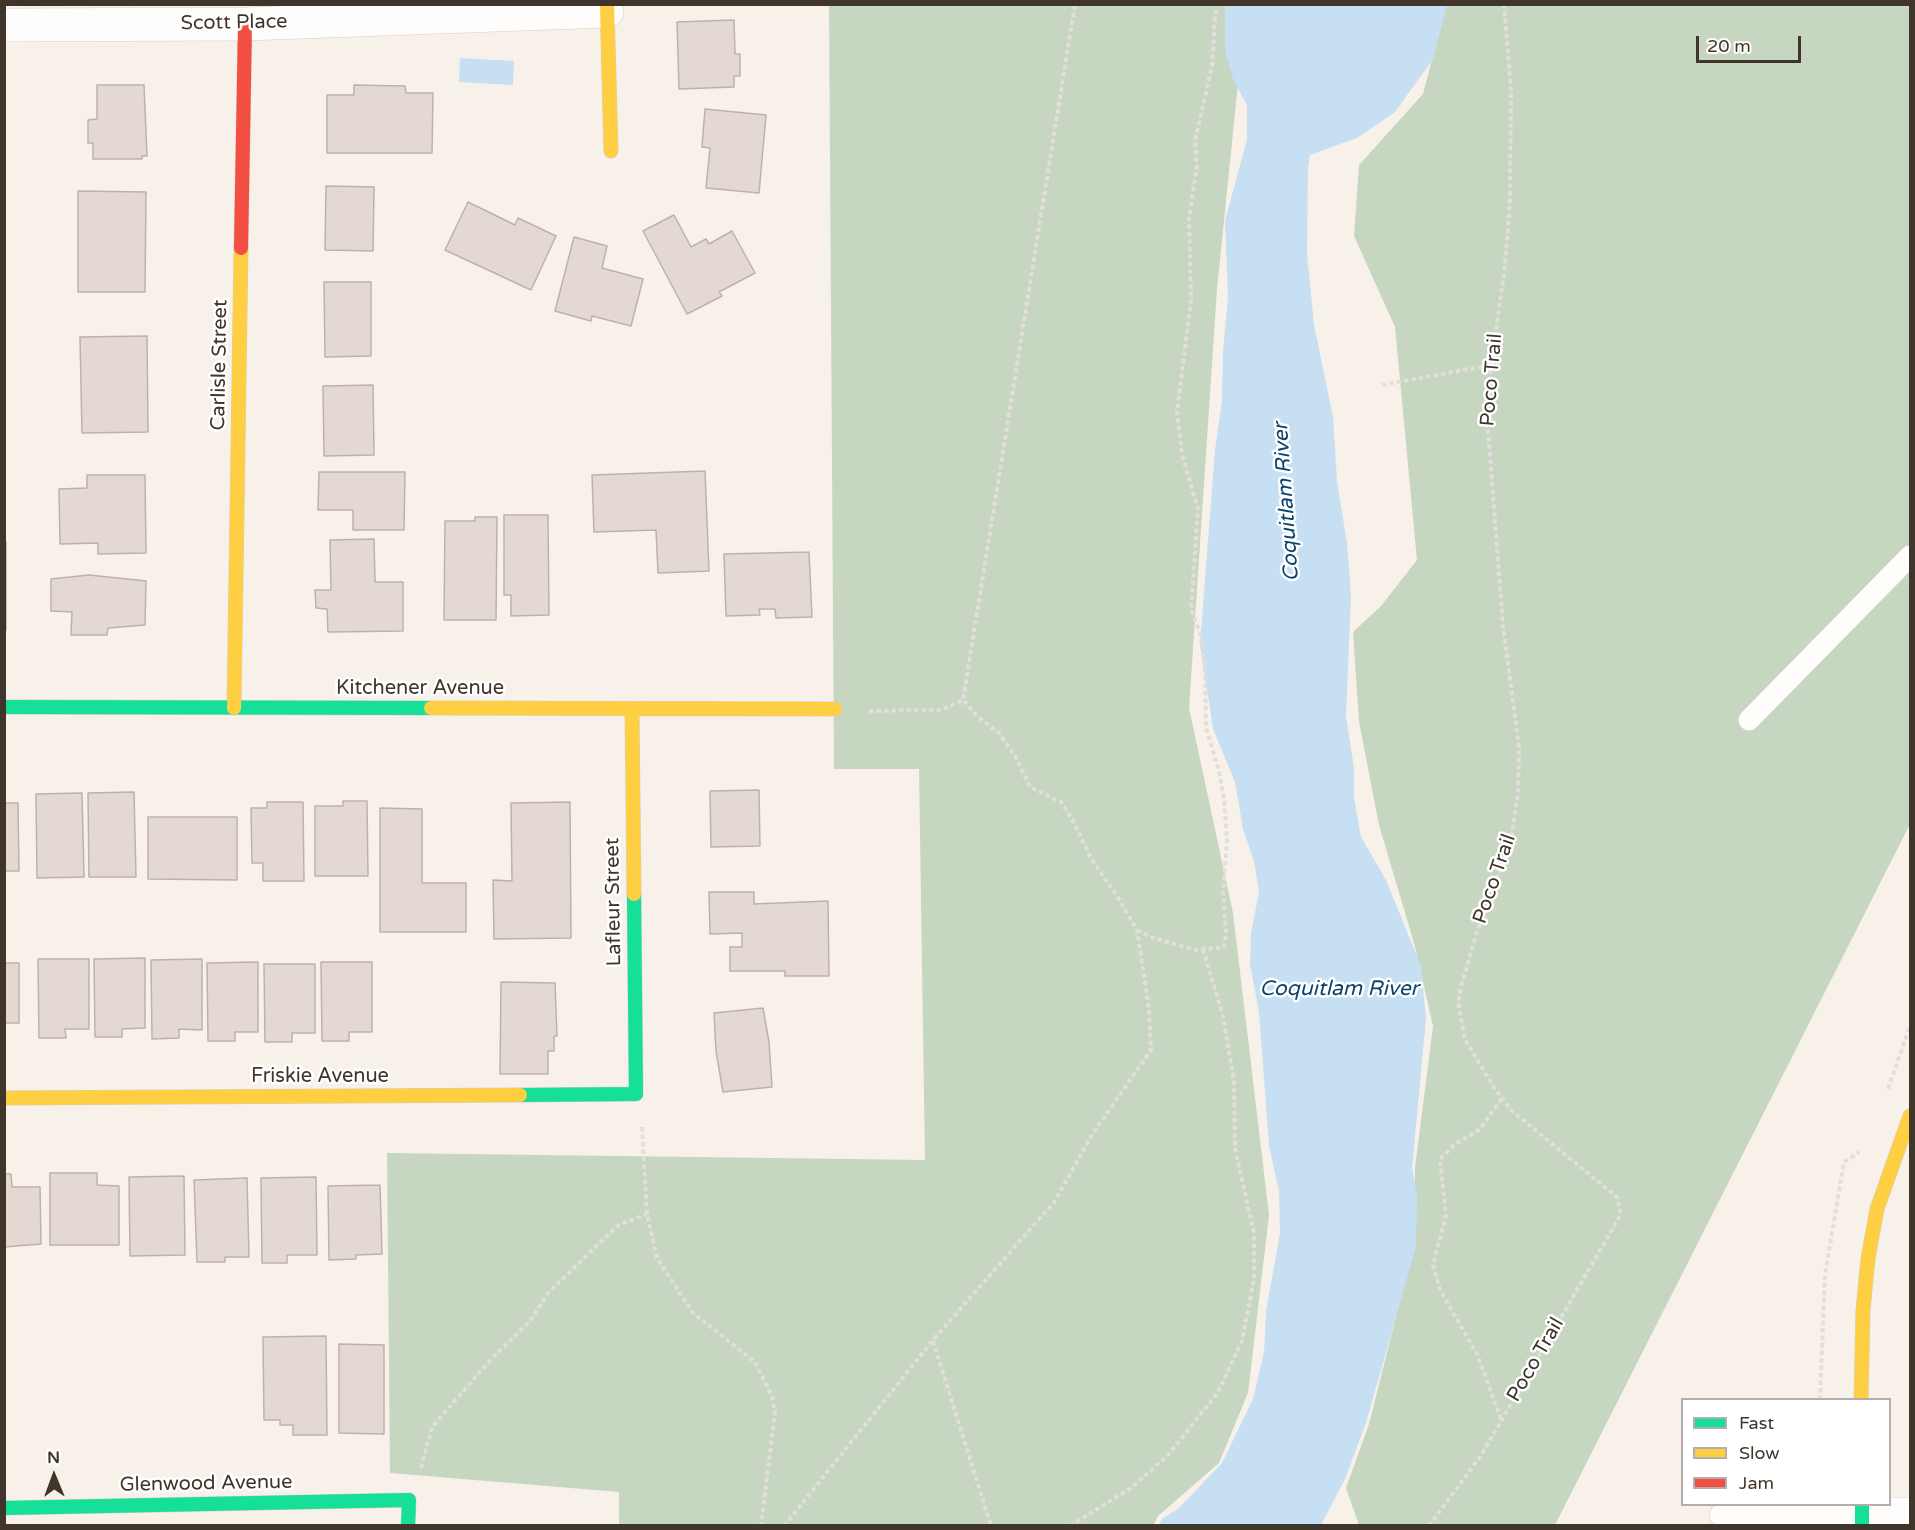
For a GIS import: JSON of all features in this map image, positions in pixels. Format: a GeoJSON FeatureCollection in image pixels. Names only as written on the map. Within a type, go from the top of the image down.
{"type":"FeatureCollection","features":[{"type":"Feature","properties":{"kind":"street","name":"Scott Place"},"geometry":{"type":"LineString","coordinates":[[4,25],[245,24],[607,8]]}},
{"type":"Feature","properties":{"kind":"street"},"geometry":{"type":"LineString","coordinates":[[607,8],[611,151]]}},
{"type":"Feature","properties":{"kind":"street","name":"Carlisle Street"},"geometry":{"type":"LineString","coordinates":[[234,708],[245,24]]}},
{"type":"Feature","properties":{"kind":"street","name":"Kitchener Avenue"},"geometry":{"type":"LineString","coordinates":[[4,707],[835,709]]}},
{"type":"Feature","properties":{"kind":"street","name":"Lafleur Street"},"geometry":{"type":"LineString","coordinates":[[632,709],[636,1094]]}},
{"type":"Feature","properties":{"kind":"street","name":"Friskie Avenue"},"geometry":{"type":"LineString","coordinates":[[4,1098],[636,1094]]}},
{"type":"Feature","properties":{"kind":"street"},"geometry":{"type":"LineString","coordinates":[[1862,1398],[1863,1310],[1868,1258],[1877,1209],[1910,1119]]}},
{"type":"Feature","properties":{"kind":"street"},"geometry":{"type":"LineString","coordinates":[[408,1526],[409,1500]]}},
{"type":"Feature","properties":{"kind":"street","name":"Glenwood Avenue"},"geometry":{"type":"LineString","coordinates":[[4,1508],[409,1500]]}},
{"type":"Feature","properties":{"kind":"street"},"geometry":{"type":"LineString","coordinates":[[1862,1515],[1911,1514]]}},
{"type":"Feature","properties":{"kind":"lane"},"geometry":{"type":"LineString","coordinates":[[1749,720],[1911,556]]}},
{"type":"Feature","properties":{"kind":"lane"},"geometry":{"type":"LineString","coordinates":[[1720,1515],[1862,1515]]}},
{"type":"Feature","properties":{"kind":"path"},"geometry":{"type":"LineString","coordinates":[[784,1526],[933,1340],[1055,1201],[1093,1133],[1151,1050],[1149,1009],[1137,930],[1091,858],[1074,821],[1061,802],[1030,787],[1015,756],[999,733],[976,716],[963,700],[1075,4]]}},
{"type":"Feature","properties":{"kind":"path"},"geometry":{"type":"LineString","coordinates":[[1137,930],[1153,938],[1196,950],[1224,947],[1226,934],[1223,892],[1227,841],[1219,771],[1206,728],[1205,667],[1200,633],[1191,609],[1198,509],[1182,454],[1177,412],[1191,300],[1189,218],[1197,166],[1195,141],[1212,66],[1218,4]]}},
{"type":"Feature","properties":{"kind":"path","name":"Poco Trail"},"geometry":{"type":"LineString","coordinates":[[1429,1526],[1482,1454],[1621,1214],[1617,1197],[1512,1111],[1472,1053],[1460,1024],[1459,994],[1476,935],[1511,840],[1518,793],[1519,747],[1503,626],[1486,404],[1505,265],[1511,189],[1511,91],[1504,4]]}},
{"type":"Feature","properties":{"kind":"path"},"geometry":{"type":"LineString","coordinates":[[1382,385],[1491,365]]}},
{"type":"Feature","properties":{"kind":"path"},"geometry":{"type":"LineString","coordinates":[[835,709],[929,711],[941,710],[963,700]]}},
{"type":"Feature","properties":{"kind":"path"},"geometry":{"type":"LineString","coordinates":[[1070,1526],[1131,1488],[1169,1454],[1218,1392],[1242,1341],[1254,1279],[1254,1233],[1235,1149],[1234,1081],[1223,1016],[1203,949]]}},
{"type":"Feature","properties":{"kind":"path"},"geometry":{"type":"LineString","coordinates":[[636,1094],[642,1127],[647,1214],[657,1258],[693,1313],[755,1362],[772,1396],[775,1412],[761,1526]]}},
{"type":"Feature","properties":{"kind":"path"},"geometry":{"type":"LineString","coordinates":[[1501,1419],[1481,1364],[1440,1290],[1433,1265],[1446,1216],[1440,1159],[1454,1145],[1480,1129],[1502,1098]]}},
{"type":"Feature","properties":{"kind":"path"},"geometry":{"type":"LineString","coordinates":[[409,1500],[427,1454],[432,1427],[449,1406],[530,1321],[548,1293],[577,1262],[617,1226],[647,1214]]}},
{"type":"Feature","properties":{"kind":"path"},"geometry":{"type":"LineString","coordinates":[[933,1340],[991,1526]]}},
{"type":"Feature","properties":{"kind":"green space"},"geometry":{"type":"Polygon","coordinates":[[[829,5],[1246,5],[1217,289],[1189,708],[1233,913],[1269,1215],[1248,1393],[1219,1463],[1158,1516],[1153,1526],[619,1525],[619,1492],[390,1473],[387,1153],[925,1160],[919,769],[834,769],[829,5]]]}},
{"type":"Feature","properties":{"kind":"green space"},"geometry":{"type":"Polygon","coordinates":[[[1446,5],[1910,5],[1910,824],[1555,1525],[1359,1525],[1346,1488],[1369,1424],[1413,1249],[1415,1168],[1433,1026],[1414,943],[1379,825],[1359,722],[1353,632],[1381,606],[1417,560],[1395,327],[1354,236],[1359,165],[1423,94],[1446,5]]]}},
{"type":"Feature","properties":{"kind":"water","name":"Coquitlam River"},"geometry":{"type":"Polygon","coordinates":[[[1225,5],[1447,5],[1433,59],[1395,112],[1357,138],[1310,155],[1308,169],[1307,254],[1314,325],[1333,417],[1337,481],[1347,543],[1351,596],[1346,716],[1354,768],[1354,798],[1361,837],[1386,880],[1421,966],[1426,1019],[1412,1168],[1417,1195],[1416,1247],[1366,1423],[1345,1479],[1321,1525],[1159,1525],[1162,1519],[1179,1508],[1222,1463],[1253,1399],[1264,1352],[1266,1311],[1280,1233],[1279,1191],[1269,1146],[1259,1012],[1250,964],[1251,934],[1259,892],[1254,861],[1243,829],[1235,782],[1213,729],[1200,644],[1215,450],[1222,401],[1223,351],[1228,297],[1225,221],[1247,139],[1247,105],[1233,79],[1225,51],[1225,5]]]}},
{"type":"Feature","properties":{"kind":"water"},"geometry":{"type":"Polygon","coordinates":[[[460,58],[514,61],[513,85],[459,82],[460,58]]]}},
{"type":"Feature","properties":{"kind":"building"},"geometry":{"type":"Polygon","coordinates":[[[734,20],[735,54],[740,54],[740,76],[734,76],[734,87],[679,89],[677,22],[734,20]]]}},
{"type":"Feature","properties":{"kind":"building"},"geometry":{"type":"Polygon","coordinates":[[[97,85],[144,85],[147,156],[142,156],[142,159],[93,159],[93,143],[88,143],[88,120],[97,119],[97,85]]]}},
{"type":"Feature","properties":{"kind":"building"},"geometry":{"type":"Polygon","coordinates":[[[354,85],[405,86],[406,93],[433,93],[432,153],[327,153],[327,95],[354,95],[354,85]]]}},
{"type":"Feature","properties":{"kind":"building"},"geometry":{"type":"Polygon","coordinates":[[[705,109],[766,115],[759,193],[706,188],[710,148],[702,147],[705,109]]]}},
{"type":"Feature","properties":{"kind":"building"},"geometry":{"type":"Polygon","coordinates":[[[326,186],[374,187],[373,251],[325,250],[326,186]]]}},
{"type":"Feature","properties":{"kind":"building"},"geometry":{"type":"Polygon","coordinates":[[[78,191],[146,192],[145,292],[78,292],[78,191]]]}},
{"type":"Feature","properties":{"kind":"building"},"geometry":{"type":"Polygon","coordinates":[[[468,202],[515,225],[518,218],[556,236],[531,290],[445,250],[468,202]]]}},
{"type":"Feature","properties":{"kind":"building"},"geometry":{"type":"Polygon","coordinates":[[[674,215],[691,247],[706,239],[709,244],[732,231],[755,273],[719,292],[722,296],[687,314],[643,231],[674,215]]]}},
{"type":"Feature","properties":{"kind":"building"},"geometry":{"type":"Polygon","coordinates":[[[574,237],[607,246],[602,268],[643,279],[631,326],[592,316],[591,321],[555,311],[574,237]]]}},
{"type":"Feature","properties":{"kind":"building"},"geometry":{"type":"Polygon","coordinates":[[[324,282],[371,282],[371,356],[325,357],[324,282]]]}},
{"type":"Feature","properties":{"kind":"building"},"geometry":{"type":"Polygon","coordinates":[[[147,336],[148,432],[82,433],[80,337],[147,336]]]}},
{"type":"Feature","properties":{"kind":"building"},"geometry":{"type":"Polygon","coordinates":[[[373,385],[374,455],[324,456],[323,386],[373,385]]]}},
{"type":"Feature","properties":{"kind":"building"},"geometry":{"type":"Polygon","coordinates":[[[705,471],[709,571],[658,573],[656,530],[594,532],[592,475],[705,471]]]}},
{"type":"Feature","properties":{"kind":"building"},"geometry":{"type":"Polygon","coordinates":[[[319,472],[405,472],[404,530],[353,530],[353,510],[318,510],[319,472]]]}},
{"type":"Feature","properties":{"kind":"building"},"geometry":{"type":"Polygon","coordinates":[[[87,475],[145,475],[146,553],[98,554],[98,543],[60,544],[59,489],[87,488],[87,475]]]}},
{"type":"Feature","properties":{"kind":"building"},"geometry":{"type":"Polygon","coordinates":[[[504,515],[548,515],[549,615],[511,616],[511,595],[504,595],[504,515]]]}},
{"type":"Feature","properties":{"kind":"building"},"geometry":{"type":"Polygon","coordinates":[[[475,517],[497,517],[496,620],[444,620],[445,521],[475,521],[475,517]]]}},
{"type":"Feature","properties":{"kind":"building"},"geometry":{"type":"Polygon","coordinates":[[[374,539],[375,582],[403,582],[403,631],[328,632],[327,609],[316,608],[315,590],[331,590],[330,540],[374,539]]]}},
{"type":"Feature","properties":{"kind":"building"},"geometry":{"type":"Polygon","coordinates":[[[4,542],[6,542],[6,630],[4,630],[4,542]]]}},
{"type":"Feature","properties":{"kind":"building"},"geometry":{"type":"Polygon","coordinates":[[[809,552],[812,617],[776,618],[775,609],[759,609],[760,615],[726,616],[724,554],[809,552]]]}},
{"type":"Feature","properties":{"kind":"building"},"geometry":{"type":"Polygon","coordinates":[[[89,575],[146,581],[145,625],[108,628],[107,635],[71,635],[72,612],[51,611],[51,579],[89,575]]]}},
{"type":"Feature","properties":{"kind":"building"},"geometry":{"type":"Polygon","coordinates":[[[759,790],[760,846],[711,847],[710,791],[759,790]]]}},
{"type":"Feature","properties":{"kind":"building"},"geometry":{"type":"Polygon","coordinates":[[[134,792],[136,877],[89,877],[88,793],[134,792]]]}},
{"type":"Feature","properties":{"kind":"building"},"geometry":{"type":"Polygon","coordinates":[[[82,793],[84,877],[37,878],[36,794],[82,793]]]}},
{"type":"Feature","properties":{"kind":"building"},"geometry":{"type":"Polygon","coordinates":[[[343,801],[367,801],[368,876],[315,876],[315,806],[343,806],[343,801]]]}},
{"type":"Feature","properties":{"kind":"building"},"geometry":{"type":"Polygon","coordinates":[[[267,802],[303,802],[304,881],[263,881],[263,863],[252,863],[251,808],[267,808],[267,802]]]}},
{"type":"Feature","properties":{"kind":"building"},"geometry":{"type":"Polygon","coordinates":[[[570,802],[571,938],[494,939],[493,880],[512,881],[511,803],[570,802]]]}},
{"type":"Feature","properties":{"kind":"building"},"geometry":{"type":"Polygon","coordinates":[[[4,803],[18,803],[19,871],[4,871],[4,803]]]}},
{"type":"Feature","properties":{"kind":"building"},"geometry":{"type":"Polygon","coordinates":[[[380,808],[422,809],[422,883],[466,883],[466,932],[380,932],[380,808]]]}},
{"type":"Feature","properties":{"kind":"building"},"geometry":{"type":"Polygon","coordinates":[[[148,817],[237,817],[237,880],[148,879],[148,817]]]}},
{"type":"Feature","properties":{"kind":"building"},"geometry":{"type":"Polygon","coordinates":[[[709,892],[754,892],[754,904],[828,901],[829,976],[785,976],[785,971],[730,971],[730,947],[742,947],[742,933],[710,934],[709,892]]]}},
{"type":"Feature","properties":{"kind":"building"},"geometry":{"type":"Polygon","coordinates":[[[145,958],[145,1028],[122,1029],[122,1037],[95,1037],[94,959],[145,958]]]}},
{"type":"Feature","properties":{"kind":"building"},"geometry":{"type":"Polygon","coordinates":[[[38,959],[89,959],[89,1029],[65,1029],[66,1038],[39,1038],[38,959]]]}},
{"type":"Feature","properties":{"kind":"building"},"geometry":{"type":"Polygon","coordinates":[[[202,959],[202,1030],[179,1029],[179,1038],[152,1039],[151,960],[202,959]]]}},
{"type":"Feature","properties":{"kind":"building"},"geometry":{"type":"Polygon","coordinates":[[[258,962],[258,1032],[235,1032],[235,1041],[208,1041],[207,963],[258,962]]]}},
{"type":"Feature","properties":{"kind":"building"},"geometry":{"type":"Polygon","coordinates":[[[321,962],[372,962],[372,1032],[349,1032],[349,1041],[322,1041],[321,962]]]}},
{"type":"Feature","properties":{"kind":"building"},"geometry":{"type":"Polygon","coordinates":[[[4,963],[19,963],[19,1023],[4,1023],[4,963]]]}},
{"type":"Feature","properties":{"kind":"building"},"geometry":{"type":"Polygon","coordinates":[[[264,964],[315,964],[315,1033],[292,1033],[292,1042],[265,1042],[264,964]]]}},
{"type":"Feature","properties":{"kind":"building"},"geometry":{"type":"Polygon","coordinates":[[[501,982],[555,983],[557,1036],[554,1036],[554,1051],[548,1051],[548,1074],[500,1074],[501,982]]]}},
{"type":"Feature","properties":{"kind":"building"},"geometry":{"type":"Polygon","coordinates":[[[763,1008],[769,1042],[772,1087],[723,1092],[716,1051],[714,1013],[763,1008]]]}},
{"type":"Feature","properties":{"kind":"building"},"geometry":{"type":"Polygon","coordinates":[[[50,1173],[97,1173],[97,1185],[119,1186],[119,1245],[50,1245],[50,1173]]]}},
{"type":"Feature","properties":{"kind":"building"},"geometry":{"type":"Polygon","coordinates":[[[4,1174],[11,1174],[12,1187],[40,1187],[41,1244],[4,1247],[4,1174]]]}},
{"type":"Feature","properties":{"kind":"building"},"geometry":{"type":"Polygon","coordinates":[[[184,1176],[185,1255],[130,1256],[129,1177],[184,1176]]]}},
{"type":"Feature","properties":{"kind":"building"},"geometry":{"type":"Polygon","coordinates":[[[316,1177],[317,1255],[287,1255],[287,1263],[262,1263],[261,1178],[316,1177]]]}},
{"type":"Feature","properties":{"kind":"building"},"geometry":{"type":"Polygon","coordinates":[[[247,1178],[249,1257],[225,1257],[225,1262],[197,1262],[194,1180],[247,1178]]]}},
{"type":"Feature","properties":{"kind":"building"},"geometry":{"type":"Polygon","coordinates":[[[380,1185],[382,1254],[356,1255],[356,1259],[329,1260],[328,1186],[380,1185]]]}},
{"type":"Feature","properties":{"kind":"building"},"geometry":{"type":"Polygon","coordinates":[[[326,1336],[327,1435],[293,1435],[293,1425],[280,1425],[280,1420],[264,1420],[263,1337],[326,1336]]]}},
{"type":"Feature","properties":{"kind":"building"},"geometry":{"type":"Polygon","coordinates":[[[339,1344],[384,1345],[384,1434],[339,1433],[339,1344]]]}},
{"type":"Feature","properties":{"kind":"traffic: fast"},"geometry":{"type":"LineString","coordinates":[[4,707],[431,708]]}},
{"type":"Feature","properties":{"kind":"traffic: fast"},"geometry":{"type":"LineString","coordinates":[[520,1095],[636,1094],[634,894]]}},
{"type":"Feature","properties":{"kind":"traffic: fast"},"geometry":{"type":"LineString","coordinates":[[4,1508],[409,1500],[408,1526]]}},
{"type":"Feature","properties":{"kind":"traffic: fast"},"geometry":{"type":"LineString","coordinates":[[1862,1506],[1862,1526]]}},
{"type":"Feature","properties":{"kind":"traffic: slow"},"geometry":{"type":"LineString","coordinates":[[607,4],[611,151]]}},
{"type":"Feature","properties":{"kind":"traffic: slow"},"geometry":{"type":"LineString","coordinates":[[234,708],[241,248]]}},
{"type":"Feature","properties":{"kind":"traffic: slow"},"geometry":{"type":"LineString","coordinates":[[431,708],[835,709]]}},
{"type":"Feature","properties":{"kind":"traffic: slow"},"geometry":{"type":"LineString","coordinates":[[632,709],[634,894]]}},
{"type":"Feature","properties":{"kind":"traffic: slow"},"geometry":{"type":"LineString","coordinates":[[4,1098],[520,1095]]}},
{"type":"Feature","properties":{"kind":"traffic: slow"},"geometry":{"type":"LineString","coordinates":[[1861,1398],[1863,1310],[1868,1259],[1877,1209],[1910,1116]]}},
{"type":"Feature","properties":{"kind":"traffic: jam"},"geometry":{"type":"LineString","coordinates":[[241,248],[245,24]]}}]}
